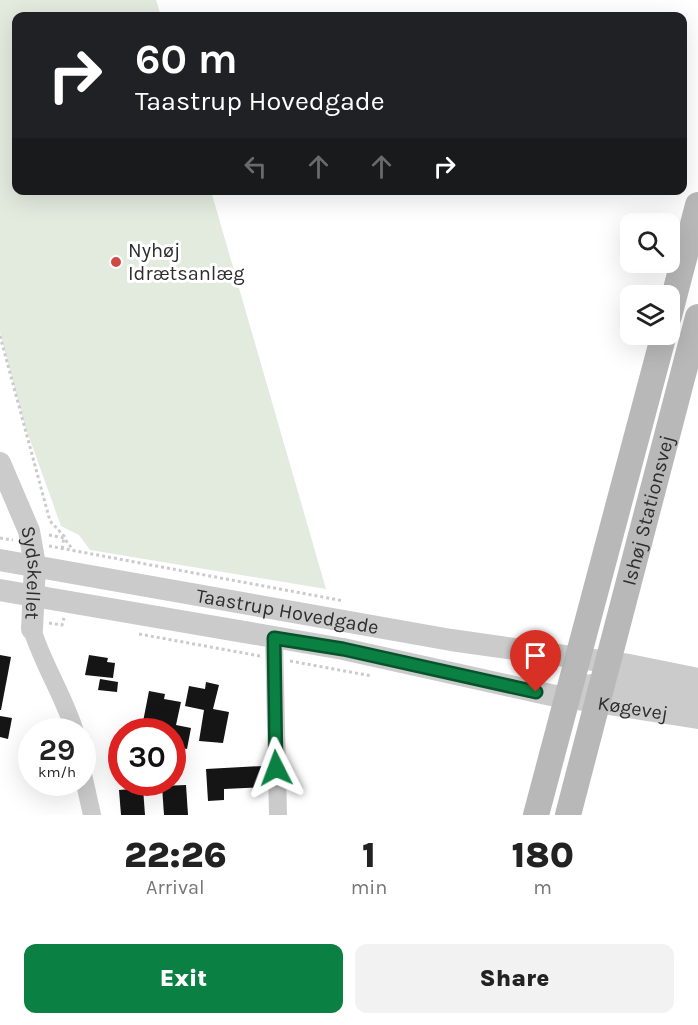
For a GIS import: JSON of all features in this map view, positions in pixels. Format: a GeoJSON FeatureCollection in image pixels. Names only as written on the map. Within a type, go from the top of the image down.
{"type":"FeatureCollection","features":[{"type":"Feature","properties":{"kind":"main road"},"geometry":{"type":"LineString","coordinates":[[677,285],[698,205]]}},
{"type":"Feature","properties":{"kind":"main road","name":"Ishøj Stationsvej"},"geometry":{"type":"LineString","coordinates":[[568,815],[698,317]]}},
{"type":"Feature","properties":{"kind":"main road","name":"Ishøj Stationsvej"},"geometry":{"type":"LineString","coordinates":[[536,815],[661,345]]}},
{"type":"Feature","properties":{"kind":"street","name":"Sydskellet"},"geometry":{"type":"LineString","coordinates":[[0,463],[32,546],[34,596],[32,629]]}},
{"type":"Feature","properties":{"kind":"street","name":"Taastrup Hovedgade"},"geometry":{"type":"LineString","coordinates":[[1,550],[32,546],[440,639],[572,679]]}},
{"type":"Feature","properties":{"kind":"street","name":"Sydskellet"},"geometry":{"type":"LineString","coordinates":[[1,550],[4,591],[32,629]]}},
{"type":"Feature","properties":{"kind":"street","name":"Taastrup Hovedgade"},"geometry":{"type":"LineString","coordinates":[[4,591],[343,649],[572,679]]}},
{"type":"Feature","properties":{"kind":"street"},"geometry":{"type":"LineString","coordinates":[[32,629],[71,718]]}},
{"type":"Feature","properties":{"kind":"street"},"geometry":{"type":"LineString","coordinates":[[274,638],[278,815]]}},
{"type":"Feature","properties":{"kind":"street"},"geometry":{"type":"LineString","coordinates":[[572,679],[586,679],[599,672],[602,682],[698,699]]}},
{"type":"Feature","properties":{"kind":"street","name":"Køgevej"},"geometry":{"type":"LineString","coordinates":[[572,679],[602,682],[698,679]]}},
{"type":"Feature","properties":{"kind":"street","name":"Køgevej"},"geometry":{"type":"LineString","coordinates":[[602,682],[698,718]]}},
{"type":"Feature","properties":{"kind":"street"},"geometry":{"type":"LineString","coordinates":[[88,796],[92,815]]}},
{"type":"Feature","properties":{"kind":"path"},"geometry":{"type":"LineString","coordinates":[[1,550],[32,546],[64,538],[74,551]]}},
{"type":"Feature","properties":{"kind":"path"},"geometry":{"type":"LineString","coordinates":[[32,546],[74,551],[347,601]]}},
{"type":"Feature","properties":{"kind":"path"},"geometry":{"type":"LineString","coordinates":[[62,625],[64,618]]}},
{"type":"Feature","properties":{"kind":"shaded area","name":"Nyhøj Idrætsanlæg"},"geometry":{"type":"Polygon","coordinates":[[[0,0],[156,0],[160,12],[12,12],[12,195],[212,195],[326,589],[90,550],[79,535],[61,526],[25,426],[0,333],[0,0]]]}},
{"type":"Feature","properties":{"kind":"building"},"geometry":{"type":"Polygon","coordinates":[[[0,655],[11,657],[1,710],[0,710],[0,655]]]}},
{"type":"Feature","properties":{"kind":"building"},"geometry":{"type":"Polygon","coordinates":[[[89,655],[108,658],[107,662],[115,663],[113,678],[85,675],[89,655]]]}},
{"type":"Feature","properties":{"kind":"building"},"geometry":{"type":"Polygon","coordinates":[[[100,679],[118,682],[117,692],[98,690],[100,679]]]}},
{"type":"Feature","properties":{"kind":"building"},"geometry":{"type":"Polygon","coordinates":[[[206,682],[219,685],[213,709],[229,712],[223,743],[199,741],[204,710],[185,706],[189,686],[205,689],[206,682]]]}},
{"type":"Feature","properties":{"kind":"building"},"geometry":{"type":"Polygon","coordinates":[[[149,691],[165,694],[164,699],[181,702],[178,718],[144,718],[149,691]]]}},
{"type":"Feature","properties":{"kind":"building"},"geometry":{"type":"Polygon","coordinates":[[[0,716],[12,718],[8,739],[0,737],[0,716]]]}},
{"type":"Feature","properties":{"kind":"building"},"geometry":{"type":"Polygon","coordinates":[[[186,727],[191,728],[186,749],[186,727]]]}},
{"type":"Feature","properties":{"kind":"building"},"geometry":{"type":"Polygon","coordinates":[[[263,766],[264,787],[224,789],[224,800],[208,801],[206,769],[263,766]]]}},
{"type":"Feature","properties":{"kind":"building"},"geometry":{"type":"Polygon","coordinates":[[[186,785],[188,815],[164,815],[163,796],[186,796],[186,785]]]}},
{"type":"Feature","properties":{"kind":"building"},"geometry":{"type":"Polygon","coordinates":[[[119,796],[144,796],[145,815],[121,815],[119,796]]]}},
{"type":"Feature","properties":{"kind":"place","name":"Nyhøj Idrætsanlæg"},"geometry":{"type":"Point","coordinates":[116,262]}},
{"type":"Feature","properties":{"kind":"route"},"geometry":{"type":"LineString","coordinates":[[276,768],[274,638],[343,649],[536,692]]}}]}
